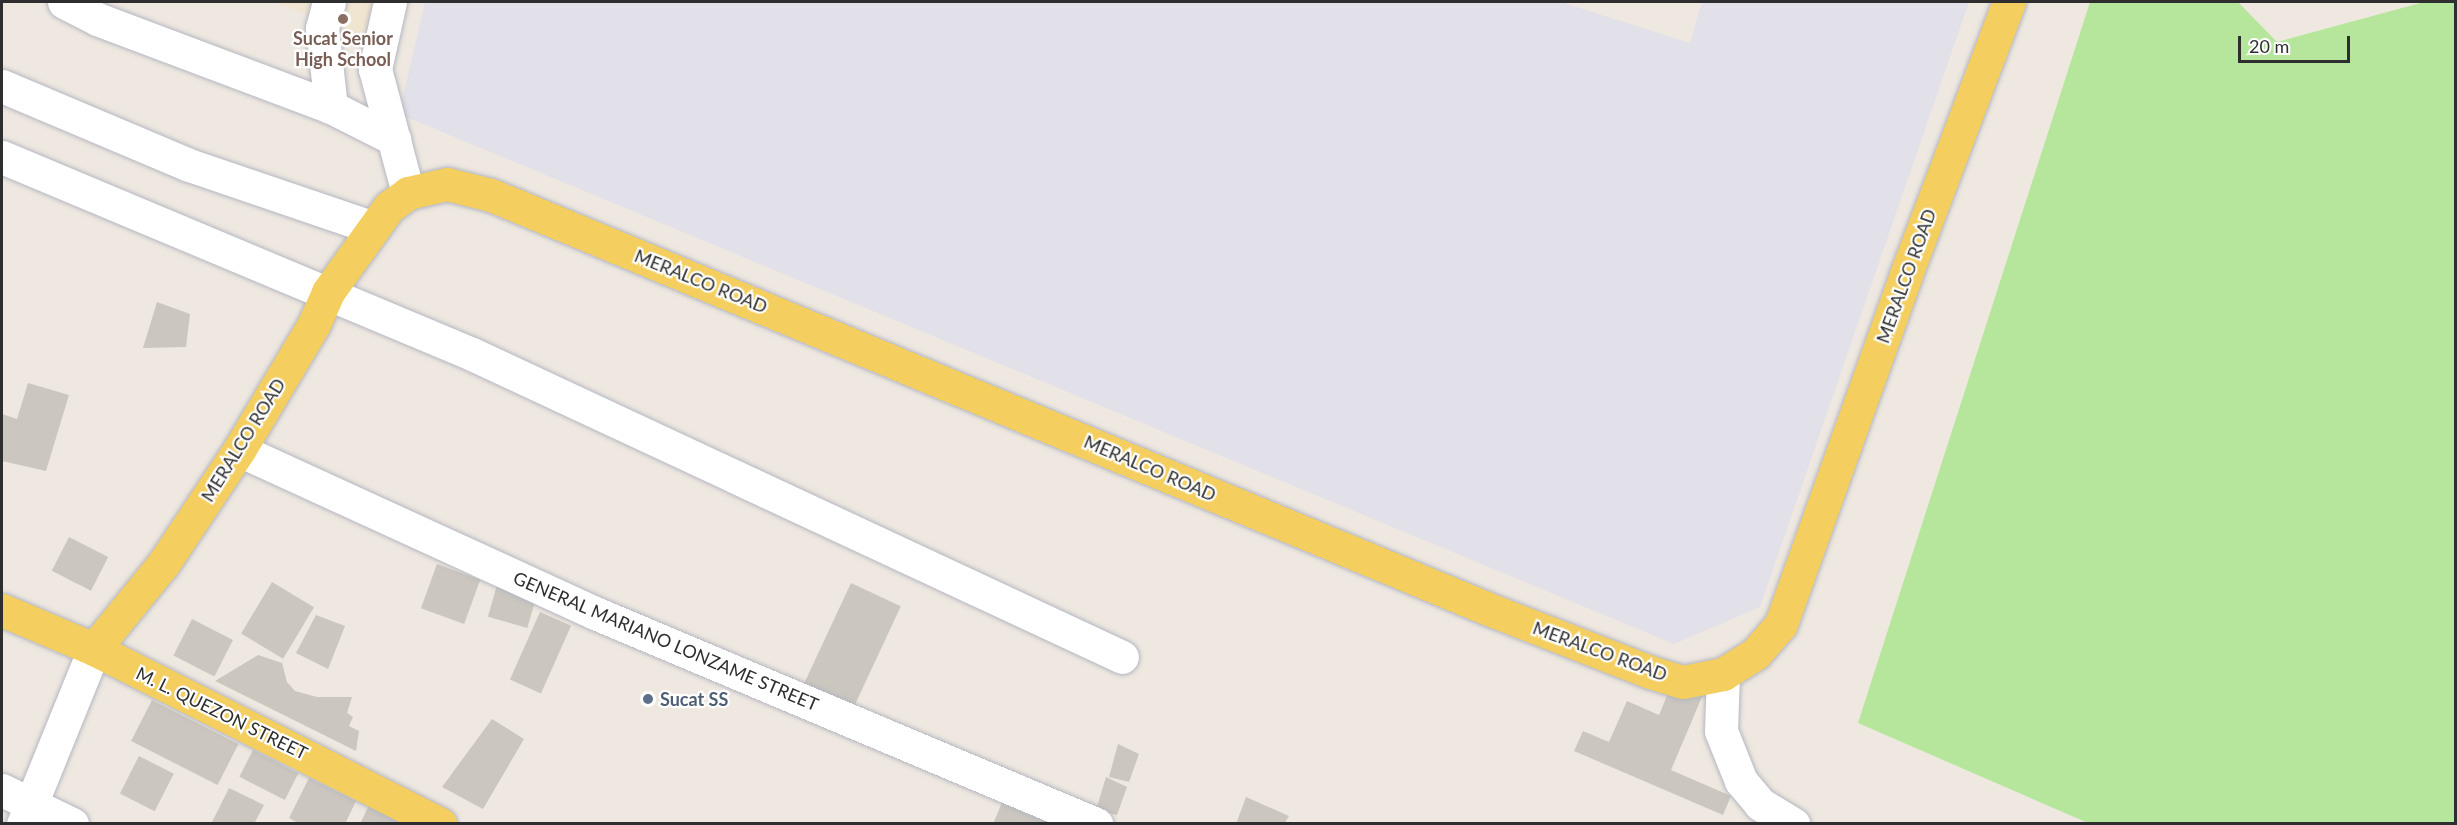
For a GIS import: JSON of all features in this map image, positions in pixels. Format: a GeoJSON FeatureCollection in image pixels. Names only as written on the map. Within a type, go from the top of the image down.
{"type":"FeatureCollection","features":[{"type":"Feature","properties":{"kind":"main road","name":"MERALCO ROAD"},"geometry":{"type":"LineString","coordinates":[[94,650],[164,563],[239,450],[314,324],[328,292],[389,207],[408,193],[447,184],[491,195],[1491,610],[1683,682],[1723,674],[1756,653],[1781,624],[1905,277],[2009,2]]}},
{"type":"Feature","properties":{"kind":"main road","name":"M. L. QUEZON STREET"},"geometry":{"type":"LineString","coordinates":[[2,610],[94,650],[440,824]]}},
{"type":"Feature","properties":{"kind":"street"},"geometry":{"type":"LineString","coordinates":[[64,2],[97,20],[331,107],[394,139]]}},
{"type":"Feature","properties":{"kind":"street"},"geometry":{"type":"LineString","coordinates":[[329,2],[322,28],[331,107]]}},
{"type":"Feature","properties":{"kind":"street"},"geometry":{"type":"LineString","coordinates":[[390,2],[375,69],[408,193]]}},
{"type":"Feature","properties":{"kind":"street"},"geometry":{"type":"LineString","coordinates":[[2,86],[189,165],[375,228]]}},
{"type":"Feature","properties":{"kind":"street"},"geometry":{"type":"LineString","coordinates":[[2,157],[328,292],[627,424],[1122,657]]}},
{"type":"Feature","properties":{"kind":"street","name":"GENERAL MARIANO LONZAME STREET"},"geometry":{"type":"LineString","coordinates":[[239,450],[595,613],[1096,824]]}},
{"type":"Feature","properties":{"kind":"street"},"geometry":{"type":"LineString","coordinates":[[27,815],[94,650]]}},
{"type":"Feature","properties":{"kind":"street"},"geometry":{"type":"LineString","coordinates":[[1723,674],[1722,731],[1741,781],[1760,804],[1793,824]]}},
{"type":"Feature","properties":{"kind":"street"},"geometry":{"type":"LineString","coordinates":[[2,790],[27,815],[72,824]]}},
{"type":"Feature","properties":{"kind":"shaded area","name":"Sucat Senior High School"},"geometry":{"type":"Polygon","coordinates":[[[273,2],[373,2],[363,36],[273,2]]]}},
{"type":"Feature","properties":{"kind":"shaded area"},"geometry":{"type":"Polygon","coordinates":[[[425,2],[1561,2],[1690,43],[1702,2],[1969,2],[1760,607],[1674,644],[399,114],[425,2]]]}},
{"type":"Feature","properties":{"kind":"green space"},"geometry":{"type":"Polygon","coordinates":[[[2090,2],[2238,2],[2277,42],[2424,2],[2455,2],[2455,823],[2088,823],[1858,723],[2090,2]]]}},
{"type":"Feature","properties":{"kind":"building"},"geometry":{"type":"Polygon","coordinates":[[[157,302],[190,314],[186,347],[143,348],[157,302]]]}},
{"type":"Feature","properties":{"kind":"building"},"geometry":{"type":"Polygon","coordinates":[[[28,383],[69,395],[46,471],[2,461],[2,414],[17,419],[28,383]]]}},
{"type":"Feature","properties":{"kind":"building"},"geometry":{"type":"Polygon","coordinates":[[[69,537],[108,557],[91,591],[52,571],[69,537]]]}},
{"type":"Feature","properties":{"kind":"building"},"geometry":{"type":"Polygon","coordinates":[[[437,564],[480,580],[464,624],[421,608],[437,564]]]}},
{"type":"Feature","properties":{"kind":"building"},"geometry":{"type":"Polygon","coordinates":[[[272,582],[314,607],[283,659],[241,633],[272,582]]]}},
{"type":"Feature","properties":{"kind":"building"},"geometry":{"type":"Polygon","coordinates":[[[851,583],[901,606],[853,710],[803,686],[851,583]]]}},
{"type":"Feature","properties":{"kind":"building"},"geometry":{"type":"Polygon","coordinates":[[[497,585],[536,596],[527,628],[488,617],[497,585]]]}},
{"type":"Feature","properties":{"kind":"building"},"geometry":{"type":"Polygon","coordinates":[[[540,612],[571,626],[541,693],[510,680],[540,612]]]}},
{"type":"Feature","properties":{"kind":"building"},"geometry":{"type":"Polygon","coordinates":[[[316,615],[345,626],[328,669],[296,653],[316,615]]]}},
{"type":"Feature","properties":{"kind":"building"},"geometry":{"type":"Polygon","coordinates":[[[192,619],[233,640],[214,676],[173,656],[192,619]]]}},
{"type":"Feature","properties":{"kind":"building"},"geometry":{"type":"Polygon","coordinates":[[[258,655],[282,663],[287,682],[295,691],[317,697],[352,697],[347,713],[353,717],[349,726],[359,731],[356,751],[215,681],[258,655]]]}},
{"type":"Feature","properties":{"kind":"building"},"geometry":{"type":"Polygon","coordinates":[[[1673,681],[1704,692],[1671,770],[1731,796],[1723,815],[1574,751],[1583,731],[1609,742],[1627,701],[1659,715],[1673,681]]]}},
{"type":"Feature","properties":{"kind":"building"},"geometry":{"type":"Polygon","coordinates":[[[152,700],[238,744],[218,785],[131,741],[152,700]]]}},
{"type":"Feature","properties":{"kind":"building"},"geometry":{"type":"Polygon","coordinates":[[[492,719],[524,739],[483,809],[442,787],[492,719]]]}},
{"type":"Feature","properties":{"kind":"building"},"geometry":{"type":"Polygon","coordinates":[[[1118,744],[1139,754],[1129,782],[1109,777],[1118,744]]]}},
{"type":"Feature","properties":{"kind":"building"},"geometry":{"type":"Polygon","coordinates":[[[253,750],[298,773],[285,800],[239,777],[253,750]]]}},
{"type":"Feature","properties":{"kind":"building"},"geometry":{"type":"Polygon","coordinates":[[[139,756],[174,774],[155,811],[120,793],[139,756]]]}},
{"type":"Feature","properties":{"kind":"building"},"geometry":{"type":"Polygon","coordinates":[[[1106,777],[1127,787],[1117,815],[1096,810],[1106,777]]]}},
{"type":"Feature","properties":{"kind":"building"},"geometry":{"type":"Polygon","coordinates":[[[309,778],[356,801],[345,824],[300,824],[289,818],[309,778]]]}},
{"type":"Feature","properties":{"kind":"building"},"geometry":{"type":"Polygon","coordinates":[[[229,788],[264,805],[254,824],[211,824],[229,788]]]}},
{"type":"Feature","properties":{"kind":"building"},"geometry":{"type":"Polygon","coordinates":[[[1005,796],[1060,824],[993,824],[1005,796]]]}},
{"type":"Feature","properties":{"kind":"building"},"geometry":{"type":"Polygon","coordinates":[[[1246,797],[1289,816],[1284,824],[1236,824],[1246,797]]]}},
{"type":"Feature","properties":{"kind":"building"},"geometry":{"type":"Polygon","coordinates":[[[369,805],[398,820],[396,824],[360,824],[369,805]]]}},
{"type":"Feature","properties":{"kind":"place","name":"Sucat Senior High School"},"geometry":{"type":"Point","coordinates":[343,19]}},
{"type":"Feature","properties":{"kind":"place","name":"Sucat SS"},"geometry":{"type":"Point","coordinates":[648,699]}}]}
